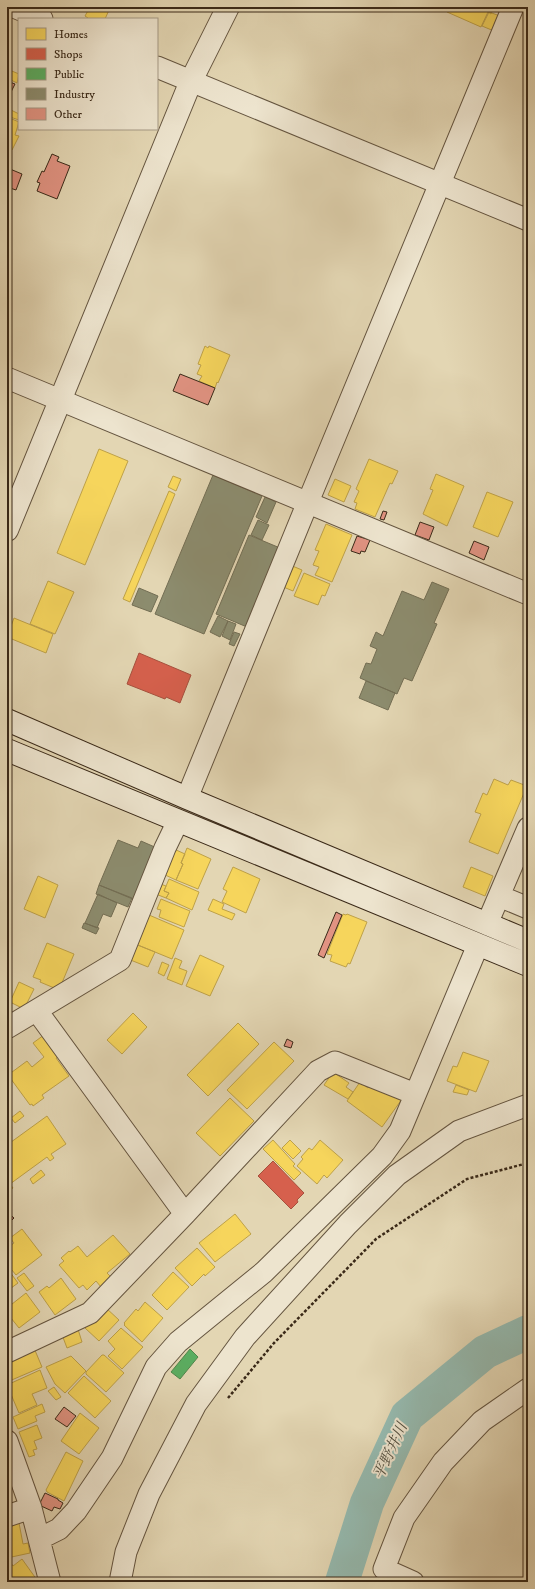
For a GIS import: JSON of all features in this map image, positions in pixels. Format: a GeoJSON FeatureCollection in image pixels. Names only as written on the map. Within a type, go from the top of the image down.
{"type":"FeatureCollection","features":[{"type":"Feature","properties":{"kind":"main road"},"geometry":{"type":"LineString","coordinates":[[7,530],[191,81],[228,7]]}},
{"type":"Feature","properties":{"kind":"main road"},"geometry":{"type":"LineString","coordinates":[[7,720],[187,798],[528,941]]}},
{"type":"Feature","properties":{"kind":"main road"},"geometry":{"type":"LineString","coordinates":[[7,750],[528,965]]}},
{"type":"Feature","properties":{"kind":"street"},"geometry":{"type":"LineString","coordinates":[[14,7],[40,18]]}},
{"type":"Feature","properties":{"kind":"street"},"geometry":{"type":"LineString","coordinates":[[187,798],[513,7]]}},
{"type":"Feature","properties":{"kind":"street"},"geometry":{"type":"LineString","coordinates":[[158,67],[528,220]]}},
{"type":"Feature","properties":{"kind":"street"},"geometry":{"type":"LineString","coordinates":[[7,378],[528,594]]}},
{"type":"Feature","properties":{"kind":"street"},"geometry":{"type":"LineString","coordinates":[[7,1028],[120,960],[165,848],[178,821]]}},
{"type":"Feature","properties":{"kind":"street"},"geometry":{"type":"LineString","coordinates":[[487,924],[528,828]]}},
{"type":"Feature","properties":{"kind":"street"},"geometry":{"type":"LineString","coordinates":[[499,896],[528,908]]}},
{"type":"Feature","properties":{"kind":"street"},"geometry":{"type":"LineString","coordinates":[[39,1539],[59,1529],[76,1511],[108,1464],[156,1367],[178,1342],[264,1272],[382,1156],[400,1131],[478,945]]}},
{"type":"Feature","properties":{"kind":"street"},"geometry":{"type":"LineString","coordinates":[[37,1011],[185,1214]]}},
{"type":"Feature","properties":{"kind":"street"},"geometry":{"type":"LineString","coordinates":[[7,1352],[90,1313],[185,1214],[318,1071],[336,1062],[415,1094]]}},
{"type":"Feature","properties":{"kind":"street"},"geometry":{"type":"LineString","coordinates":[[120,1582],[126,1552],[149,1494],[196,1404],[245,1337],[348,1224],[397,1175],[459,1130],[528,1105]]}},
{"type":"Feature","properties":{"kind":"street"},"geometry":{"type":"LineString","coordinates":[[413,1582],[384,1569],[404,1518],[443,1462],[482,1421],[528,1388]]}},
{"type":"Feature","properties":{"kind":"street"},"geometry":{"type":"LineString","coordinates":[[7,1441],[31,1508],[50,1582]]}},
{"type":"Feature","properties":{"kind":"street"},"geometry":{"type":"LineString","coordinates":[[7,1516],[31,1508]]}},
{"type":"Feature","properties":{"kind":"path"},"geometry":{"type":"LineString","coordinates":[[224,1402],[274,1343],[376,1239],[467,1179],[528,1163]]}},
{"type":"Feature","properties":{"kind":"building: Homes"},"geometry":{"type":"Polygon","coordinates":[[[90,7],[102,7],[109,10],[105,18],[88,18],[85,16],[90,7]]]}},
{"type":"Feature","properties":{"kind":"building: Homes"},"geometry":{"type":"Polygon","coordinates":[[[449,7],[494,7],[491,14],[488,12],[481,27],[447,12],[449,7]]]}},
{"type":"Feature","properties":{"kind":"building: Homes"},"geometry":{"type":"Polygon","coordinates":[[[489,12],[500,16],[494,31],[482,26],[489,12]]]}},
{"type":"Feature","properties":{"kind":"building: Homes"},"geometry":{"type":"Polygon","coordinates":[[[7,69],[18,74],[17,83],[7,78],[7,69]]]}},
{"type":"Feature","properties":{"kind":"building: Homes"},"geometry":{"type":"Polygon","coordinates":[[[9,109],[18,114],[18,120],[7,116],[9,109]]]}},
{"type":"Feature","properties":{"kind":"building: Homes"},"geometry":{"type":"Polygon","coordinates":[[[7,117],[18,122],[15,135],[19,136],[12,150],[9,148],[7,153],[7,117]]]}},
{"type":"Feature","properties":{"kind":"building: Homes"},"geometry":{"type":"Polygon","coordinates":[[[205,346],[208,348],[209,346],[230,355],[215,388],[199,381],[202,376],[197,374],[201,365],[198,364],[205,346]]]}},
{"type":"Feature","properties":{"kind":"building: Homes"},"geometry":{"type":"Polygon","coordinates":[[[99,449],[128,461],[85,565],[57,553],[99,449]]]}},
{"type":"Feature","properties":{"kind":"building: Homes"},"geometry":{"type":"Polygon","coordinates":[[[369,459],[398,471],[392,484],[390,483],[375,517],[355,509],[357,503],[354,502],[359,491],[356,489],[369,459]]]}},
{"type":"Feature","properties":{"kind":"building: Homes"},"geometry":{"type":"Polygon","coordinates":[[[436,474],[464,486],[447,526],[423,514],[433,490],[430,489],[436,474]]]}},
{"type":"Feature","properties":{"kind":"building: Homes"},"geometry":{"type":"Polygon","coordinates":[[[173,476],[181,479],[176,491],[168,487],[173,476]]]}},
{"type":"Feature","properties":{"kind":"building: Homes"},"geometry":{"type":"Polygon","coordinates":[[[335,479],[351,486],[344,502],[328,495],[335,479]]]}},
{"type":"Feature","properties":{"kind":"building: Homes"},"geometry":{"type":"Polygon","coordinates":[[[169,491],[175,494],[130,602],[123,599],[169,491]]]}},
{"type":"Feature","properties":{"kind":"building: Homes"},"geometry":{"type":"Polygon","coordinates":[[[487,492],[513,502],[498,537],[473,527],[487,492]]]}},
{"type":"Feature","properties":{"kind":"building: Homes"},"geometry":{"type":"Polygon","coordinates":[[[326,524],[352,535],[332,582],[315,575],[319,567],[313,565],[319,551],[315,550],[326,524]]]}},
{"type":"Feature","properties":{"kind":"building: Homes"},"geometry":{"type":"Polygon","coordinates":[[[290,565],[302,570],[293,591],[281,586],[290,565]]]}},
{"type":"Feature","properties":{"kind":"building: Homes"},"geometry":{"type":"Polygon","coordinates":[[[304,573],[330,584],[325,596],[322,595],[318,605],[294,596],[304,573]]]}},
{"type":"Feature","properties":{"kind":"building: Homes"},"geometry":{"type":"Polygon","coordinates":[[[48,581],[74,592],[55,634],[30,624],[48,581]]]}},
{"type":"Feature","properties":{"kind":"building: Homes"},"geometry":{"type":"Polygon","coordinates":[[[14,618],[53,634],[46,653],[7,637],[14,618]]]}},
{"type":"Feature","properties":{"kind":"building: Homes"},"geometry":{"type":"Polygon","coordinates":[[[494,779],[508,785],[511,780],[527,786],[498,854],[469,842],[481,814],[475,812],[483,793],[487,795],[494,779]]]}},
{"type":"Feature","properties":{"kind":"building: Homes"},"geometry":{"type":"Polygon","coordinates":[[[187,848],[211,859],[198,889],[176,880],[183,864],[181,863],[187,848]]]}},
{"type":"Feature","properties":{"kind":"building: Homes"},"geometry":{"type":"Polygon","coordinates":[[[174,849],[185,854],[181,863],[183,864],[176,880],[163,874],[174,849]]]}},
{"type":"Feature","properties":{"kind":"building: Homes"},"geometry":{"type":"Polygon","coordinates":[[[233,867],[260,879],[246,913],[222,902],[227,891],[223,889],[233,867]]]}},
{"type":"Feature","properties":{"kind":"building: Homes"},"geometry":{"type":"Polygon","coordinates":[[[471,867],[493,876],[485,896],[463,887],[471,867]]]}},
{"type":"Feature","properties":{"kind":"building: Homes"},"geometry":{"type":"Polygon","coordinates":[[[38,876],[58,885],[45,918],[24,909],[38,876]]]}},
{"type":"Feature","properties":{"kind":"building: Homes"},"geometry":{"type":"Polygon","coordinates":[[[169,879],[199,892],[192,910],[166,898],[169,893],[164,891],[169,879]]]}},
{"type":"Feature","properties":{"kind":"building: Homes"},"geometry":{"type":"Polygon","coordinates":[[[158,883],[166,886],[164,891],[169,893],[166,898],[153,893],[158,883]]]}},
{"type":"Feature","properties":{"kind":"building: Homes"},"geometry":{"type":"Polygon","coordinates":[[[161,899],[190,911],[184,927],[159,917],[161,910],[157,909],[161,899]]]}},
{"type":"Feature","properties":{"kind":"building: Homes"},"geometry":{"type":"Polygon","coordinates":[[[213,899],[224,904],[222,909],[235,914],[232,920],[208,910],[213,899]]]}},
{"type":"Feature","properties":{"kind":"building: Homes"},"geometry":{"type":"Polygon","coordinates":[[[343,914],[347,914],[367,922],[350,964],[348,963],[346,967],[330,961],[332,955],[327,954],[343,914]]]}},
{"type":"Feature","properties":{"kind":"building: Homes"},"geometry":{"type":"Polygon","coordinates":[[[149,915],[184,930],[172,959],[133,943],[149,915]]]}},
{"type":"Feature","properties":{"kind":"building: Homes"},"geometry":{"type":"Polygon","coordinates":[[[47,943],[74,954],[59,990],[40,982],[41,980],[33,977],[47,943]]]}},
{"type":"Feature","properties":{"kind":"building: Homes"},"geometry":{"type":"Polygon","coordinates":[[[135,944],[155,952],[148,967],[128,959],[135,944]]]}},
{"type":"Feature","properties":{"kind":"building: Homes"},"geometry":{"type":"Polygon","coordinates":[[[200,955],[224,966],[210,996],[186,986],[200,955]]]}},
{"type":"Feature","properties":{"kind":"building: Homes"},"geometry":{"type":"Polygon","coordinates":[[[175,958],[182,961],[179,968],[187,971],[182,985],[167,979],[175,958]]]}},
{"type":"Feature","properties":{"kind":"building: Homes"},"geometry":{"type":"Polygon","coordinates":[[[162,962],[169,965],[164,976],[158,973],[162,962]]]}},
{"type":"Feature","properties":{"kind":"building: Homes"},"geometry":{"type":"Polygon","coordinates":[[[19,982],[34,989],[24,1009],[10,1002],[19,982]]]}},
{"type":"Feature","properties":{"kind":"building: Homes"},"geometry":{"type":"Polygon","coordinates":[[[133,1013],[147,1027],[122,1054],[107,1040],[133,1013]]]}},
{"type":"Feature","properties":{"kind":"building: Homes"},"geometry":{"type":"Polygon","coordinates":[[[238,1023],[259,1044],[208,1096],[187,1075],[238,1023]]]}},
{"type":"Feature","properties":{"kind":"building: Homes"},"geometry":{"type":"Polygon","coordinates":[[[44,1035],[59,1056],[56,1058],[69,1076],[42,1095],[44,1098],[33,1106],[32,1104],[30,1105],[8,1075],[27,1061],[32,1067],[44,1057],[33,1043],[44,1035]]]}},
{"type":"Feature","properties":{"kind":"building: Homes"},"geometry":{"type":"Polygon","coordinates":[[[274,1042],[294,1061],[247,1109],[227,1090],[274,1042]]]}},
{"type":"Feature","properties":{"kind":"building: Homes"},"geometry":{"type":"Polygon","coordinates":[[[463,1052],[489,1061],[476,1092],[447,1081],[453,1066],[457,1067],[463,1052]]]}},
{"type":"Feature","properties":{"kind":"building: Homes"},"geometry":{"type":"Polygon","coordinates":[[[333,1072],[349,1083],[346,1087],[353,1092],[348,1099],[324,1085],[333,1072]]]}},
{"type":"Feature","properties":{"kind":"building: Homes"},"geometry":{"type":"Polygon","coordinates":[[[360,1082],[368,1088],[370,1085],[379,1091],[381,1088],[402,1099],[382,1127],[347,1101],[360,1082]]]}},
{"type":"Feature","properties":{"kind":"building: Homes"},"geometry":{"type":"Polygon","coordinates":[[[456,1085],[469,1090],[467,1095],[453,1092],[456,1085]]]}},
{"type":"Feature","properties":{"kind":"building: Homes"},"geometry":{"type":"Polygon","coordinates":[[[230,1098],[254,1121],[220,1156],[196,1133],[230,1098]]]}},
{"type":"Feature","properties":{"kind":"building: Homes"},"geometry":{"type":"Polygon","coordinates":[[[20,1111],[24,1116],[15,1123],[11,1118],[20,1111]]]}},
{"type":"Feature","properties":{"kind":"building: Homes"},"geometry":{"type":"Polygon","coordinates":[[[47,1116],[66,1144],[51,1154],[54,1158],[50,1161],[47,1157],[10,1184],[13,1188],[8,1191],[7,1145],[47,1116]]]}},
{"type":"Feature","properties":{"kind":"building: Homes"},"geometry":{"type":"Polygon","coordinates":[[[273,1140],[295,1164],[293,1166],[301,1173],[294,1180],[263,1149],[273,1140]]]}},
{"type":"Feature","properties":{"kind":"building: Homes"},"geometry":{"type":"Polygon","coordinates":[[[290,1140],[301,1151],[293,1159],[282,1148],[290,1140]]]}},
{"type":"Feature","properties":{"kind":"building: Homes"},"geometry":{"type":"Polygon","coordinates":[[[320,1140],[343,1160],[327,1178],[324,1175],[317,1184],[297,1166],[303,1159],[301,1157],[309,1148],[312,1150],[320,1140]]]}},
{"type":"Feature","properties":{"kind":"building: Homes"},"geometry":{"type":"Polygon","coordinates":[[[41,1170],[45,1175],[33,1184],[30,1179],[41,1170]]]}},
{"type":"Feature","properties":{"kind":"building: Homes"},"geometry":{"type":"Polygon","coordinates":[[[235,1214],[251,1234],[215,1262],[199,1243],[235,1214]]]}},
{"type":"Feature","properties":{"kind":"building: Homes"},"geometry":{"type":"Polygon","coordinates":[[[22,1229],[42,1255],[16,1275],[7,1264],[7,1248],[14,1243],[10,1238],[22,1229]]]}},
{"type":"Feature","properties":{"kind":"building: Homes"},"geometry":{"type":"Polygon","coordinates":[[[113,1235],[130,1254],[107,1273],[112,1278],[101,1287],[96,1281],[87,1290],[83,1285],[79,1288],[59,1265],[64,1261],[61,1258],[78,1246],[87,1257],[113,1235]]]}},
{"type":"Feature","properties":{"kind":"building: Homes"},"geometry":{"type":"Polygon","coordinates":[[[197,1248],[215,1267],[205,1276],[204,1274],[192,1286],[175,1268],[197,1248]]]}},
{"type":"Feature","properties":{"kind":"building: Homes"},"geometry":{"type":"Polygon","coordinates":[[[7,1268],[18,1283],[7,1291],[7,1268]]]}},
{"type":"Feature","properties":{"kind":"building: Homes"},"geometry":{"type":"Polygon","coordinates":[[[173,1272],[189,1287],[167,1310],[152,1295],[173,1272]]]}},
{"type":"Feature","properties":{"kind":"building: Homes"},"geometry":{"type":"Polygon","coordinates":[[[24,1273],[34,1286],[27,1291],[17,1278],[24,1273]]]}},
{"type":"Feature","properties":{"kind":"building: Homes"},"geometry":{"type":"Polygon","coordinates":[[[61,1278],[76,1299],[55,1315],[39,1292],[47,1286],[49,1288],[61,1278]]]}},
{"type":"Feature","properties":{"kind":"building: Homes"},"geometry":{"type":"Polygon","coordinates":[[[26,1293],[40,1312],[19,1328],[7,1313],[7,1308],[26,1293]]]}},
{"type":"Feature","properties":{"kind":"building: Homes"},"geometry":{"type":"Polygon","coordinates":[[[145,1302],[163,1318],[142,1342],[124,1325],[124,1323],[136,1309],[138,1311],[145,1302]]]}},
{"type":"Feature","properties":{"kind":"building: Homes"},"geometry":{"type":"Polygon","coordinates":[[[105,1307],[119,1320],[99,1341],[85,1328],[105,1307]]]}},
{"type":"Feature","properties":{"kind":"building: Homes"},"geometry":{"type":"Polygon","coordinates":[[[77,1326],[82,1342],[67,1348],[61,1332],[77,1326]]]}},
{"type":"Feature","properties":{"kind":"building: Homes"},"geometry":{"type":"Polygon","coordinates":[[[121,1328],[143,1347],[122,1369],[108,1356],[115,1349],[108,1341],[121,1328]]]}},
{"type":"Feature","properties":{"kind":"building: Homes"},"geometry":{"type":"Polygon","coordinates":[[[34,1348],[42,1367],[7,1382],[7,1359],[34,1348]]]}},
{"type":"Feature","properties":{"kind":"building: Homes"},"geometry":{"type":"Polygon","coordinates":[[[102,1355],[104,1355],[124,1373],[106,1392],[86,1374],[86,1372],[102,1355]]]}},
{"type":"Feature","properties":{"kind":"building: Homes"},"geometry":{"type":"Polygon","coordinates":[[[71,1356],[86,1371],[65,1393],[55,1384],[46,1367],[71,1356]]]}},
{"type":"Feature","properties":{"kind":"building: Homes"},"geometry":{"type":"Polygon","coordinates":[[[40,1370],[47,1388],[32,1394],[37,1405],[19,1413],[7,1385],[40,1370]]]}},
{"type":"Feature","properties":{"kind":"building: Homes"},"geometry":{"type":"Polygon","coordinates":[[[84,1376],[111,1401],[95,1418],[68,1393],[84,1376]]]}},
{"type":"Feature","properties":{"kind":"building: Homes"},"geometry":{"type":"Polygon","coordinates":[[[54,1387],[61,1397],[56,1400],[48,1391],[54,1387]]]}},
{"type":"Feature","properties":{"kind":"building: Homes"},"geometry":{"type":"Polygon","coordinates":[[[42,1404],[45,1412],[35,1416],[37,1421],[18,1429],[13,1417],[42,1404]]]}},
{"type":"Feature","properties":{"kind":"building: Homes"},"geometry":{"type":"Polygon","coordinates":[[[80,1413],[99,1428],[79,1454],[61,1441],[80,1413]]]}},
{"type":"Feature","properties":{"kind":"building: Homes"},"geometry":{"type":"Polygon","coordinates":[[[37,1425],[42,1438],[34,1441],[37,1449],[33,1450],[35,1455],[29,1457],[19,1432],[37,1425]]]}},
{"type":"Feature","properties":{"kind":"building: Homes"},"geometry":{"type":"Polygon","coordinates":[[[66,1452],[83,1461],[64,1501],[46,1490],[66,1452]]]}},
{"type":"Feature","properties":{"kind":"building: Homes"},"geometry":{"type":"Polygon","coordinates":[[[19,1523],[23,1544],[28,1543],[30,1553],[7,1558],[7,1527],[19,1523]]]}},
{"type":"Feature","properties":{"kind":"building: Homes"},"geometry":{"type":"Polygon","coordinates":[[[22,1559],[37,1580],[35,1582],[7,1582],[7,1566],[11,1563],[13,1566],[22,1559]]]}},
{"type":"Feature","properties":{"kind":"building: Shops"},"geometry":{"type":"Polygon","coordinates":[[[139,653],[191,675],[180,703],[166,697],[165,699],[127,684],[139,653]]]}},
{"type":"Feature","properties":{"kind":"building: Shops"},"geometry":{"type":"Polygon","coordinates":[[[273,1161],[304,1193],[291,1209],[258,1176],[273,1161]]]}},
{"type":"Feature","properties":{"kind":"building: Public"},"geometry":{"type":"Polygon","coordinates":[[[190,1349],[198,1357],[180,1379],[171,1372],[190,1349]]]}},
{"type":"Feature","properties":{"kind":"building: Industry"},"geometry":{"type":"Polygon","coordinates":[[[213,475],[262,496],[204,634],[155,614],[213,475]]]}},
{"type":"Feature","properties":{"kind":"building: Industry"},"geometry":{"type":"Polygon","coordinates":[[[265,497],[276,502],[267,523],[256,517],[265,497]]]}},
{"type":"Feature","properties":{"kind":"building: Industry"},"geometry":{"type":"Polygon","coordinates":[[[258,520],[269,525],[262,540],[251,535],[258,520]]]}},
{"type":"Feature","properties":{"kind":"building: Industry"},"geometry":{"type":"Polygon","coordinates":[[[249,535],[280,548],[247,627],[216,614],[249,535]]]}},
{"type":"Feature","properties":{"kind":"building: Industry"},"geometry":{"type":"Polygon","coordinates":[[[432,582],[449,589],[434,623],[437,624],[412,681],[404,678],[397,694],[360,678],[366,663],[371,664],[377,649],[370,646],[376,632],[383,636],[402,591],[424,600],[432,582]]]}},
{"type":"Feature","properties":{"kind":"building: Industry"},"geometry":{"type":"Polygon","coordinates":[[[139,588],[158,596],[151,612],[132,605],[139,588]]]}},
{"type":"Feature","properties":{"kind":"building: Industry"},"geometry":{"type":"Polygon","coordinates":[[[218,616],[228,621],[220,637],[210,632],[218,616]]]}},
{"type":"Feature","properties":{"kind":"building: Industry"},"geometry":{"type":"Polygon","coordinates":[[[228,621],[236,624],[230,640],[222,636],[228,621]]]}},
{"type":"Feature","properties":{"kind":"building: Industry"},"geometry":{"type":"Polygon","coordinates":[[[234,632],[240,634],[234,646],[229,644],[234,632]]]}},
{"type":"Feature","properties":{"kind":"building: Industry"},"geometry":{"type":"Polygon","coordinates":[[[366,681],[395,693],[388,710],[359,698],[366,681]]]}},
{"type":"Feature","properties":{"kind":"building: Industry"},"geometry":{"type":"Polygon","coordinates":[[[118,840],[138,848],[141,841],[157,848],[135,900],[99,885],[118,840]]]}},
{"type":"Feature","properties":{"kind":"building: Industry"},"geometry":{"type":"Polygon","coordinates":[[[99,885],[132,898],[128,907],[96,894],[99,885]]]}},
{"type":"Feature","properties":{"kind":"building: Industry"},"geometry":{"type":"Polygon","coordinates":[[[98,894],[117,903],[111,917],[103,914],[97,928],[85,923],[98,894]]]}},
{"type":"Feature","properties":{"kind":"building: Industry"},"geometry":{"type":"Polygon","coordinates":[[[84,923],[99,928],[96,934],[82,928],[84,923]]]}},
{"type":"Feature","properties":{"kind":"building: Other"},"geometry":{"type":"Polygon","coordinates":[[[7,81],[15,84],[9,96],[7,95],[7,81]]]}},
{"type":"Feature","properties":{"kind":"building: Other"},"geometry":{"type":"Polygon","coordinates":[[[52,154],[59,157],[57,161],[70,166],[57,199],[37,191],[40,183],[37,182],[42,171],[44,172],[52,154]]]}},
{"type":"Feature","properties":{"kind":"building: Other"},"geometry":{"type":"Polygon","coordinates":[[[10,169],[22,174],[16,190],[7,187],[7,175],[10,169]]]}},
{"type":"Feature","properties":{"kind":"building: Other"},"geometry":{"type":"Polygon","coordinates":[[[180,374],[215,388],[208,405],[173,391],[180,374]]]}},
{"type":"Feature","properties":{"kind":"building: Other"},"geometry":{"type":"Polygon","coordinates":[[[383,511],[387,512],[384,520],[380,519],[383,511]]]}},
{"type":"Feature","properties":{"kind":"building: Other"},"geometry":{"type":"Polygon","coordinates":[[[420,522],[434,527],[429,540],[415,535],[420,522]]]}},
{"type":"Feature","properties":{"kind":"building: Other"},"geometry":{"type":"Polygon","coordinates":[[[357,536],[370,540],[365,552],[361,551],[360,554],[351,551],[357,536]]]}},
{"type":"Feature","properties":{"kind":"building: Other"},"geometry":{"type":"Polygon","coordinates":[[[474,541],[489,547],[484,560],[469,553],[474,541]]]}},
{"type":"Feature","properties":{"kind":"building: Other"},"geometry":{"type":"Polygon","coordinates":[[[336,912],[342,915],[324,958],[318,955],[336,912]]]}},
{"type":"Feature","properties":{"kind":"building: Other"},"geometry":{"type":"Polygon","coordinates":[[[287,1039],[293,1042],[291,1048],[284,1046],[287,1039]]]}},
{"type":"Feature","properties":{"kind":"building: Other"},"geometry":{"type":"Polygon","coordinates":[[[7,1212],[14,1218],[7,1225],[7,1212]]]}},
{"type":"Feature","properties":{"kind":"building: Other"},"geometry":{"type":"Polygon","coordinates":[[[64,1407],[76,1416],[67,1427],[55,1419],[64,1407]]]}},
{"type":"Feature","properties":{"kind":"building: Other"},"geometry":{"type":"Polygon","coordinates":[[[45,1493],[63,1503],[60,1509],[54,1507],[52,1511],[39,1505],[45,1493]]]}},
{"type":"Feature","properties":{"kind":"waterway","name":"平野井川"},"geometry":{"type":"LineString","coordinates":[[342,1582],[367,1503],[407,1416],[485,1352],[528,1332]]}}]}
